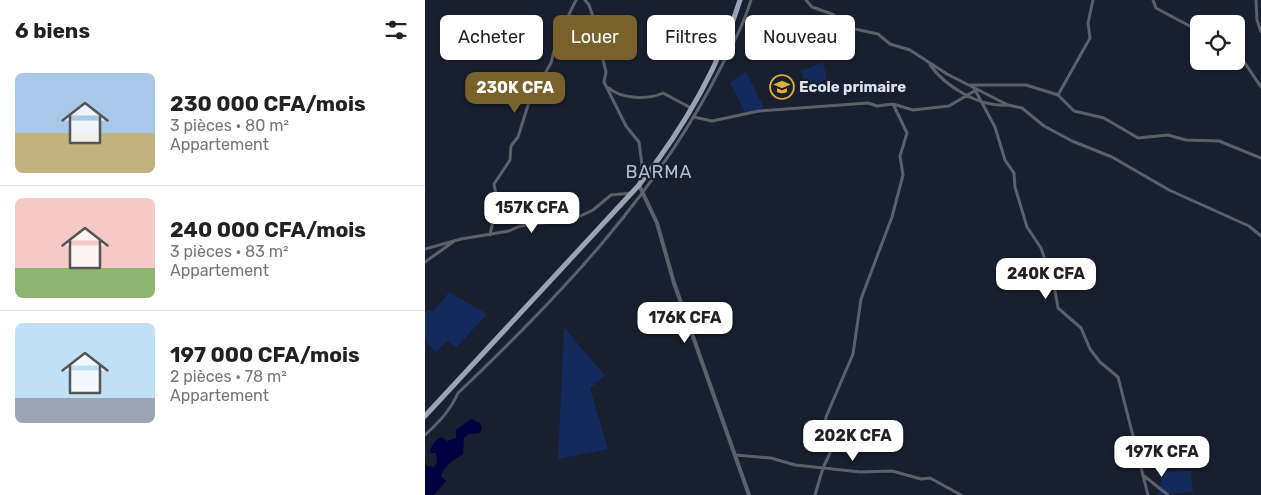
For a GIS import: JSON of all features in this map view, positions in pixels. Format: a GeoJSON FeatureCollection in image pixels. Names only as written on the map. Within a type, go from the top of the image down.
{"type":"FeatureCollection","features":[{"type":"Feature","properties":{"kind":"main road"},"geometry":{"type":"LineString","coordinates":[[425,416],[632,192],[665,151],[692,108],[719,57],[740,0]]}},
{"type":"Feature","properties":{"kind":"street"},"geometry":{"type":"LineString","coordinates":[[490,235],[497,200],[494,184],[510,160],[511,146],[518,137],[530,99],[547,72],[557,39],[576,0]]}},
{"type":"Feature","properties":{"kind":"street"},"geometry":{"type":"LineString","coordinates":[[585,0],[589,5],[601,39],[600,47],[606,72],[604,82],[625,126],[639,142],[642,165],[639,184],[657,223],[678,292],[749,495]]}},
{"type":"Feature","properties":{"kind":"street"},"geometry":{"type":"LineString","coordinates":[[425,435],[447,413],[458,393],[516,337],[586,261],[644,193],[694,117],[733,43],[751,0]]}},
{"type":"Feature","properties":{"kind":"street"},"geometry":{"type":"LineString","coordinates":[[806,0],[812,7],[833,14],[855,29],[878,34],[890,44],[910,50],[976,89],[1008,105]]}},
{"type":"Feature","properties":{"kind":"street"},"geometry":{"type":"LineString","coordinates":[[1058,95],[1090,38],[1088,23],[1093,0]]}},
{"type":"Feature","properties":{"kind":"street"},"geometry":{"type":"LineString","coordinates":[[1153,0],[1156,8],[1190,26]]}},
{"type":"Feature","properties":{"kind":"street"},"geometry":{"type":"LineString","coordinates":[[1256,0],[1257,20],[1261,32]]}},
{"type":"Feature","properties":{"kind":"street"},"geometry":{"type":"LineString","coordinates":[[928,62],[939,78],[969,95],[980,100],[1022,108],[1044,126],[1065,138],[1112,157],[1169,190],[1249,226],[1261,236]]}},
{"type":"Feature","properties":{"kind":"street"},"geometry":{"type":"LineString","coordinates":[[1245,63],[1261,87]]}},
{"type":"Feature","properties":{"kind":"street"},"geometry":{"type":"LineString","coordinates":[[970,85],[1026,85],[1058,95],[1074,111],[1104,118],[1138,138],[1168,135],[1186,140],[1219,141],[1260,157]]}},
{"type":"Feature","properties":{"kind":"street"},"geometry":{"type":"LineString","coordinates":[[694,117],[712,121],[759,111],[785,110],[798,107],[811,109],[868,102],[877,106],[893,104],[913,110],[949,106],[982,85]]}},
{"type":"Feature","properties":{"kind":"street"},"geometry":{"type":"LineString","coordinates":[[607,86],[615,94],[626,96],[655,97],[663,94],[692,108]]}},
{"type":"Feature","properties":{"kind":"street"},"geometry":{"type":"LineString","coordinates":[[976,89],[995,127],[1005,160],[1014,173],[1015,187],[1027,226],[1041,248],[1054,285],[1058,308],[1081,328],[1091,349],[1119,380],[1127,408],[1128,424],[1148,495]]}},
{"type":"Feature","properties":{"kind":"street"},"geometry":{"type":"LineString","coordinates":[[815,495],[823,468],[830,453],[825,425],[826,417],[853,354],[853,337],[861,300],[892,217],[903,175],[900,156],[907,133],[893,104]]}},
{"type":"Feature","properties":{"kind":"street"},"geometry":{"type":"LineString","coordinates":[[425,249],[455,240],[509,232],[519,226],[574,219],[593,210],[611,195],[632,192]]}},
{"type":"Feature","properties":{"kind":"street"},"geometry":{"type":"LineString","coordinates":[[425,262],[455,240]]}},
{"type":"Feature","properties":{"kind":"street"},"geometry":{"type":"LineString","coordinates":[[736,455],[771,458],[795,465],[861,472],[892,471],[921,479],[930,478],[961,495]]}},
{"type":"Feature","properties":{"kind":"street"},"geometry":{"type":"LineString","coordinates":[[1144,476],[1168,495]]}},
{"type":"Feature","properties":{"kind":"shaded area"},"geometry":{"type":"Polygon","coordinates":[[[823,62],[827,79],[806,88],[801,71],[823,62]]]}},
{"type":"Feature","properties":{"kind":"shaded area"},"geometry":{"type":"Polygon","coordinates":[[[746,72],[764,108],[746,115],[730,82],[746,72]]]}},
{"type":"Feature","properties":{"kind":"shaded area"},"geometry":{"type":"Polygon","coordinates":[[[449,292],[487,314],[456,348],[447,341],[436,352],[425,341],[425,313],[428,309],[433,312],[449,292]]]}},
{"type":"Feature","properties":{"kind":"shaded area"},"geometry":{"type":"Polygon","coordinates":[[[564,327],[605,376],[590,388],[608,449],[558,459],[564,327]]]}},
{"type":"Feature","properties":{"kind":"shaded area"},"geometry":{"type":"Polygon","coordinates":[[[471,419],[480,423],[482,428],[480,433],[469,434],[464,438],[463,454],[445,468],[441,476],[446,481],[434,495],[425,495],[425,465],[433,467],[437,463],[436,453],[431,453],[430,450],[434,442],[441,437],[447,441],[456,438],[456,430],[471,419]]]}},
{"type":"Feature","properties":{"kind":"shaded area"},"geometry":{"type":"Polygon","coordinates":[[[1191,471],[1193,492],[1158,495],[1163,472],[1191,471]]]}},
{"type":"Feature","properties":{"kind":"place","name":"Ecole primaire"},"geometry":{"type":"Point","coordinates":[782,87]}},
{"type":"Feature","properties":{"kind":"district","name":"BARMA"},"geometry":{"type":"Point","coordinates":[659,172]}}]}
